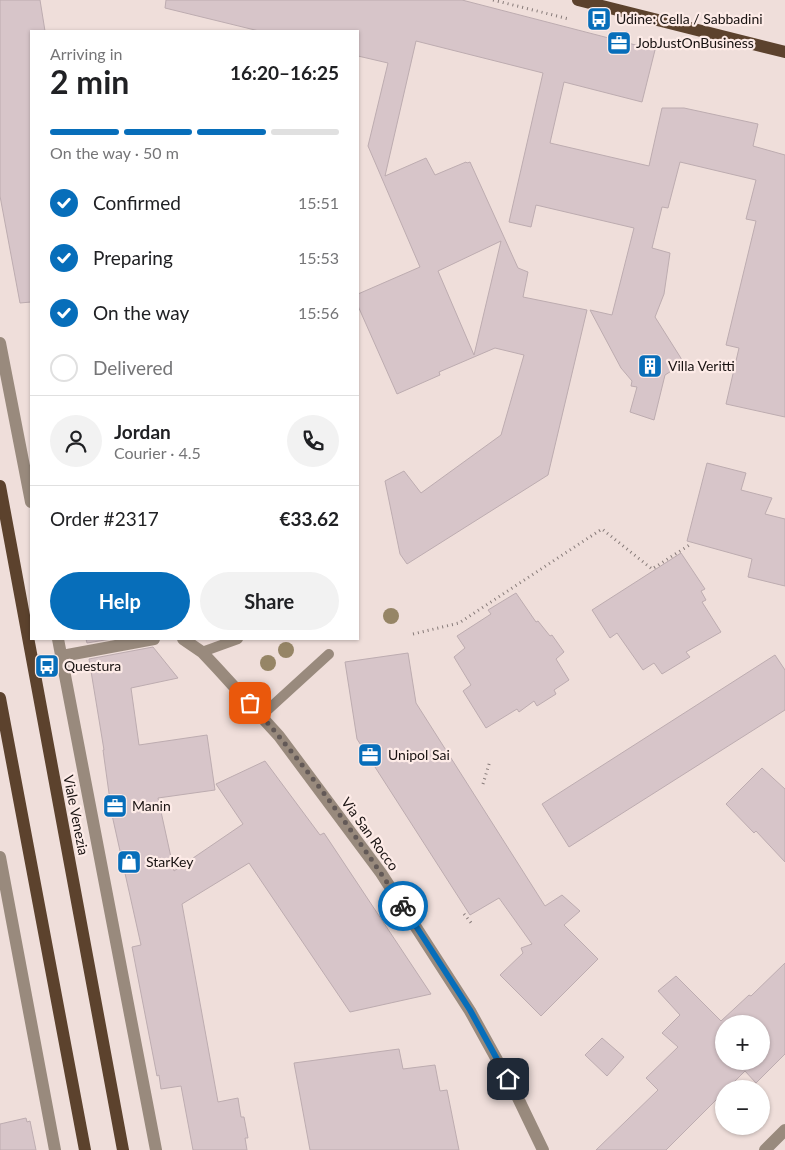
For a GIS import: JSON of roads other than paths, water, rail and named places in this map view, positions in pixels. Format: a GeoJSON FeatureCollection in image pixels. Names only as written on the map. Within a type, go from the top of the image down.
{"type":"FeatureCollection","features":[{"type":"Feature","properties":{"kind":"main road"},"geometry":{"type":"LineString","coordinates":[[578,0],[785,52]]}},
{"type":"Feature","properties":{"kind":"main road","name":"Viale Venezia"},"geometry":{"type":"LineString","coordinates":[[0,486],[124,1150]]}},
{"type":"Feature","properties":{"kind":"main road"},"geometry":{"type":"LineString","coordinates":[[0,698],[85,1150]]}},
{"type":"Feature","properties":{"kind":"street"},"geometry":{"type":"LineString","coordinates":[[0,343],[30,497]]}},
{"type":"Feature","properties":{"kind":"street","name":"Viale Venezia"},"geometry":{"type":"LineString","coordinates":[[58,640],[156,1150]]}},
{"type":"Feature","properties":{"kind":"street"},"geometry":{"type":"LineString","coordinates":[[62,656],[149,640]]}},
{"type":"Feature","properties":{"kind":"street","name":"Via San Rocco"},"geometry":{"type":"LineString","coordinates":[[184,640],[202,652],[285,744],[381,872],[475,1019],[517,1096],[543,1150]]}},
{"type":"Feature","properties":{"kind":"street"},"geometry":{"type":"LineString","coordinates":[[0,857],[55,1150]]}},
{"type":"Feature","properties":{"kind":"street"},"geometry":{"type":"LineString","coordinates":[[764,1150],[785,1130]]}},
{"type":"Feature","properties":{"kind":"lane"},"geometry":{"type":"LineString","coordinates":[[202,652],[235,640]]}},
{"type":"Feature","properties":{"kind":"lane"},"geometry":{"type":"LineString","coordinates":[[261,716],[329,654]]}},
{"type":"Feature","properties":{"kind":"place","name":"Udine: Cella / Sabbadini"},"geometry":{"type":"Point","coordinates":[599,19]}},
{"type":"Feature","properties":{"kind":"place","name":"JobJustOnBusiness"},"geometry":{"type":"Point","coordinates":[619,43]}},
{"type":"Feature","properties":{"kind":"place","name":"Villa Veritti"},"geometry":{"type":"Point","coordinates":[650,366]}},
{"type":"Feature","properties":{"kind":"place","name":"Questura"},"geometry":{"type":"Point","coordinates":[47,666]}},
{"type":"Feature","properties":{"kind":"place","name":"Unipol Sai"},"geometry":{"type":"Point","coordinates":[370,755]}},
{"type":"Feature","properties":{"kind":"place","name":"Manin"},"geometry":{"type":"Point","coordinates":[115,806]}},
{"type":"Feature","properties":{"kind":"place","name":"StarKey"},"geometry":{"type":"Point","coordinates":[129,862]}}]}
